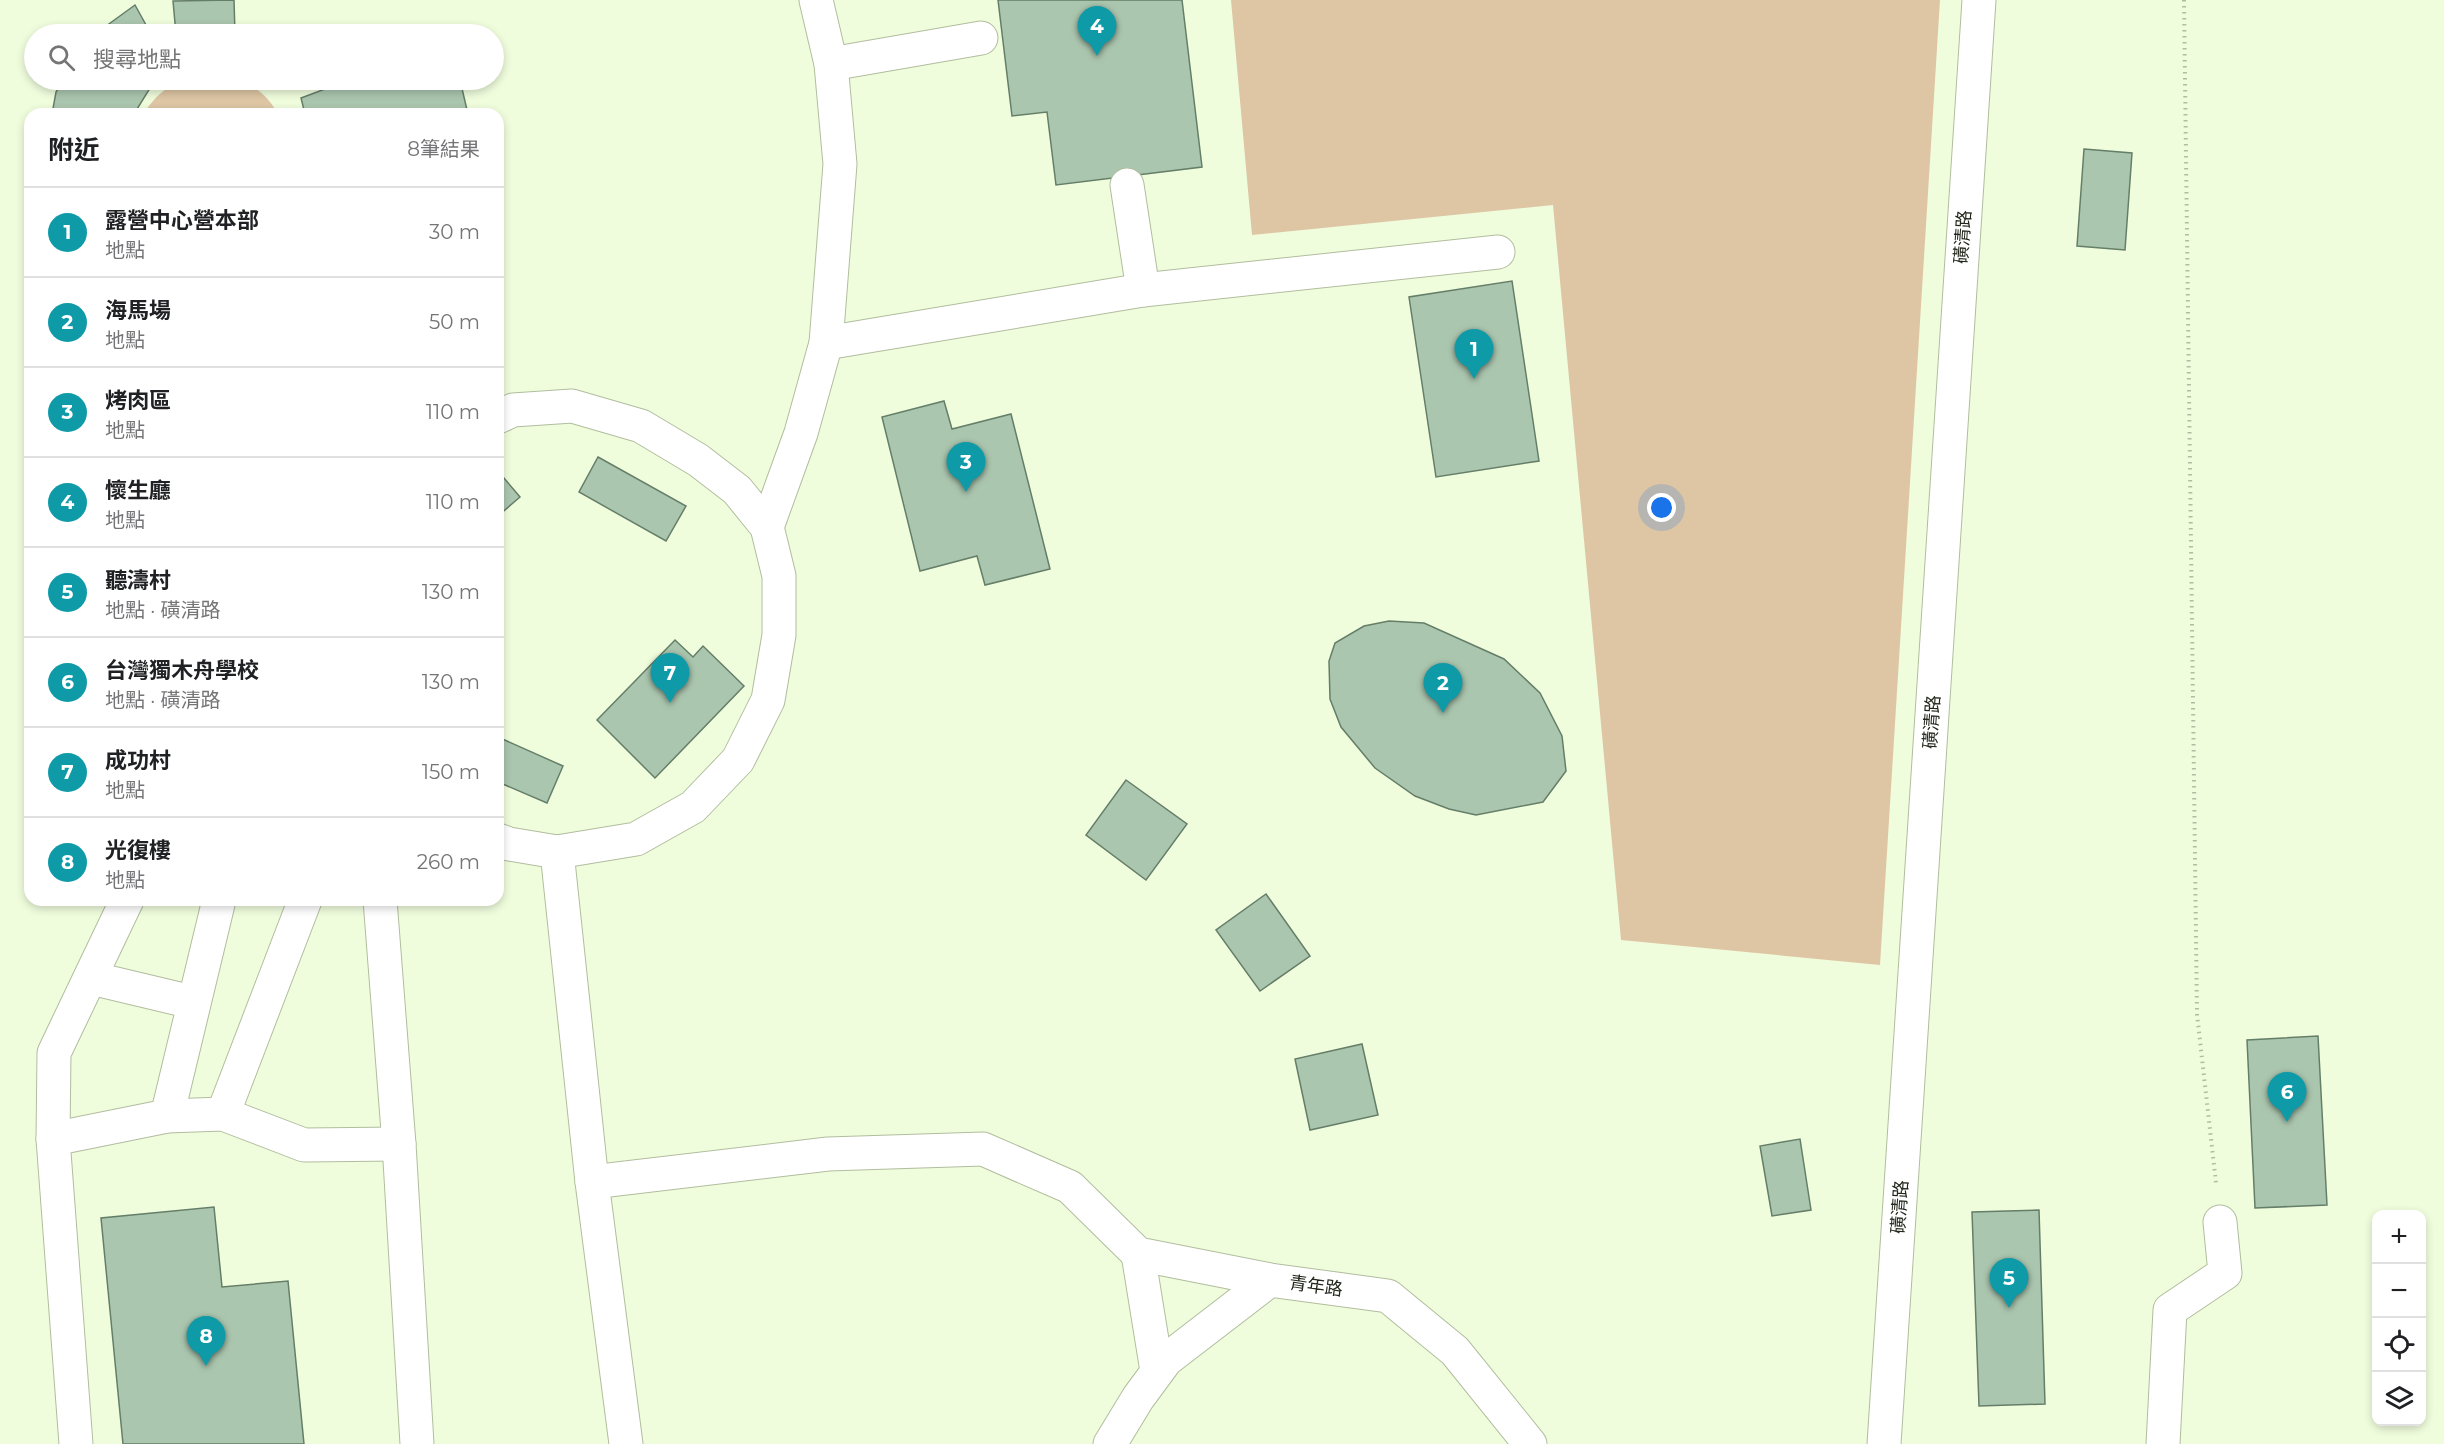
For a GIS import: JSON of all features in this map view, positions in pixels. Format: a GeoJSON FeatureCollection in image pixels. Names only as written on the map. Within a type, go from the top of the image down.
{"type":"FeatureCollection","features":[{"type":"Feature","properties":{"kind":"street"},"geometry":{"type":"LineString","coordinates":[[767,527],[801,434],[826,343],[840,164],[831,64],[816,0]]}},
{"type":"Feature","properties":{"kind":"street","name":"磺清路"},"geometry":{"type":"LineString","coordinates":[[1884,1444],[1979,0]]}},
{"type":"Feature","properties":{"kind":"street"},"geometry":{"type":"LineString","coordinates":[[831,64],[981,38]]}},
{"type":"Feature","properties":{"kind":"street"},"geometry":{"type":"LineString","coordinates":[[1126,185],[1143,290]]}},
{"type":"Feature","properties":{"kind":"street"},"geometry":{"type":"LineString","coordinates":[[826,343],[1143,290],[1498,252]]}},
{"type":"Feature","properties":{"kind":"street"},"geometry":{"type":"LineString","coordinates":[[504,414],[513,410],[572,406],[642,426],[698,460],[737,490],[767,527],[780,576],[779,635],[768,700],[738,759],[693,807],[636,839],[556,852],[504,842]]}},
{"type":"Feature","properties":{"kind":"street"},"geometry":{"type":"LineString","coordinates":[[556,852],[592,1182],[626,1444]]}},
{"type":"Feature","properties":{"kind":"street"},"geometry":{"type":"LineString","coordinates":[[76,1444],[53,1139],[54,1053],[124,906]]}},
{"type":"Feature","properties":{"kind":"street"},"geometry":{"type":"LineString","coordinates":[[166,1116],[192,1002],[217,906]]}},
{"type":"Feature","properties":{"kind":"street"},"geometry":{"type":"LineString","coordinates":[[223,1114],[303,906]]}},
{"type":"Feature","properties":{"kind":"street"},"geometry":{"type":"LineString","coordinates":[[380,906],[399,1144],[417,1444]]}},
{"type":"Feature","properties":{"kind":"street"},"geometry":{"type":"LineString","coordinates":[[91,978],[192,1002]]}},
{"type":"Feature","properties":{"kind":"street"},"geometry":{"type":"LineString","coordinates":[[53,1139],[166,1116],[223,1114],[304,1144],[399,1144]]}},
{"type":"Feature","properties":{"kind":"street"},"geometry":{"type":"LineString","coordinates":[[592,1182],[828,1154],[983,1149],[1070,1187],[1138,1254],[1270,1280]]}},
{"type":"Feature","properties":{"kind":"street"},"geometry":{"type":"LineString","coordinates":[[2163,1444],[2169,1310],[2225,1273],[2220,1222]]}},
{"type":"Feature","properties":{"kind":"street"},"geometry":{"type":"LineString","coordinates":[[1138,1254],[1157,1371]]}},
{"type":"Feature","properties":{"kind":"street","name":"青年路"},"geometry":{"type":"LineString","coordinates":[[1110,1444],[1166,1360],[1270,1280],[1388,1296],[1455,1351],[1530,1444]]}},
{"type":"Feature","properties":{"kind":"path"},"geometry":{"type":"LineString","coordinates":[[2184,0],[2197,1014],[2220,1222]]}},
{"type":"Feature","properties":{"kind":"shaded area"},"geometry":{"type":"Polygon","coordinates":[[[1231,0],[1940,0],[1880,965],[1621,940],[1553,205],[1252,235],[1231,0]]]}},
{"type":"Feature","properties":{"kind":"shaded area"},"geometry":{"type":"Polygon","coordinates":[[[165,90],[257,90],[274,108],[148,108],[165,90]]]}},
{"type":"Feature","properties":{"kind":"building"},"geometry":{"type":"Polygon","coordinates":[[[234,0],[235,24],[175,24],[173,1],[234,0]]]}},
{"type":"Feature","properties":{"kind":"building"},"geometry":{"type":"Polygon","coordinates":[[[998,0],[1182,0],[1202,167],[1056,185],[1047,112],[1012,116],[998,0]]]}},
{"type":"Feature","properties":{"kind":"building"},"geometry":{"type":"Polygon","coordinates":[[[135,5],[145,24],[109,24],[135,5]]]}},
{"type":"Feature","properties":{"kind":"building"},"geometry":{"type":"Polygon","coordinates":[[[57,90],[149,90],[138,108],[53,108],[57,90]]]}},
{"type":"Feature","properties":{"kind":"building"},"geometry":{"type":"Polygon","coordinates":[[[322,90],[462,90],[467,108],[304,108],[301,98],[322,90]]]}},
{"type":"Feature","properties":{"kind":"building"},"geometry":{"type":"Polygon","coordinates":[[[2084,149],[2132,153],[2125,250],[2077,246],[2084,149]]]}},
{"type":"Feature","properties":{"kind":"building"},"geometry":{"type":"Polygon","coordinates":[[[1512,281],[1539,461],[1436,477],[1409,297],[1512,281]]]}},
{"type":"Feature","properties":{"kind":"building"},"geometry":{"type":"Polygon","coordinates":[[[944,401],[952,429],[1011,414],[1050,569],[985,585],[977,556],[920,571],[882,417],[944,401]]]}},
{"type":"Feature","properties":{"kind":"building"},"geometry":{"type":"Polygon","coordinates":[[[598,457],[686,506],[666,541],[579,492],[598,457]]]}},
{"type":"Feature","properties":{"kind":"building"},"geometry":{"type":"Polygon","coordinates":[[[504,478],[520,497],[504,511],[504,478]]]}},
{"type":"Feature","properties":{"kind":"building"},"geometry":{"type":"Polygon","coordinates":[[[1389,621],[1424,623],[1504,659],[1540,693],[1562,736],[1566,771],[1543,802],[1476,815],[1449,809],[1415,796],[1375,768],[1341,727],[1330,699],[1329,661],[1335,643],[1364,626],[1389,621]]]}},
{"type":"Feature","properties":{"kind":"building"},"geometry":{"type":"Polygon","coordinates":[[[675,640],[693,657],[703,646],[744,686],[655,778],[597,720],[675,640]]]}},
{"type":"Feature","properties":{"kind":"building"},"geometry":{"type":"Polygon","coordinates":[[[504,740],[563,766],[547,803],[504,785],[504,740]]]}},
{"type":"Feature","properties":{"kind":"building"},"geometry":{"type":"Polygon","coordinates":[[[1126,780],[1187,824],[1146,880],[1086,835],[1126,780]]]}},
{"type":"Feature","properties":{"kind":"building"},"geometry":{"type":"Polygon","coordinates":[[[1266,894],[1310,956],[1260,991],[1216,930],[1266,894]]]}},
{"type":"Feature","properties":{"kind":"building"},"geometry":{"type":"Polygon","coordinates":[[[2318,1036],[2327,1205],[2255,1208],[2247,1040],[2318,1036]]]}},
{"type":"Feature","properties":{"kind":"building"},"geometry":{"type":"Polygon","coordinates":[[[1362,1044],[1378,1115],[1310,1130],[1295,1059],[1362,1044]]]}},
{"type":"Feature","properties":{"kind":"building"},"geometry":{"type":"Polygon","coordinates":[[[1800,1139],[1811,1210],[1772,1216],[1760,1146],[1800,1139]]]}},
{"type":"Feature","properties":{"kind":"building"},"geometry":{"type":"Polygon","coordinates":[[[214,1207],[222,1287],[288,1281],[304,1444],[123,1444],[101,1218],[214,1207]]]}},
{"type":"Feature","properties":{"kind":"building"},"geometry":{"type":"Polygon","coordinates":[[[2039,1210],[2045,1404],[1979,1406],[1972,1212],[2039,1210]]]}},
{"type":"Feature","properties":{"kind":"place","name":"懷生廳"},"geometry":{"type":"Point","coordinates":[1097,56]}},
{"type":"Feature","properties":{"kind":"place","name":"露營中心營本部"},"geometry":{"type":"Point","coordinates":[1474,379]}},
{"type":"Feature","properties":{"kind":"place","name":"烤肉區"},"geometry":{"type":"Point","coordinates":[966,492]}},
{"type":"Feature","properties":{"kind":"place","name":"成功村"},"geometry":{"type":"Point","coordinates":[670,703]}},
{"type":"Feature","properties":{"kind":"place","name":"海馬場"},"geometry":{"type":"Point","coordinates":[1443,713]}},
{"type":"Feature","properties":{"kind":"place","name":"台灣獨木舟學校"},"geometry":{"type":"Point","coordinates":[2287,1122]}},
{"type":"Feature","properties":{"kind":"place","name":"聽濤村"},"geometry":{"type":"Point","coordinates":[2009,1308]}},
{"type":"Feature","properties":{"kind":"place","name":"光復樓"},"geometry":{"type":"Point","coordinates":[206,1366]}}]}
